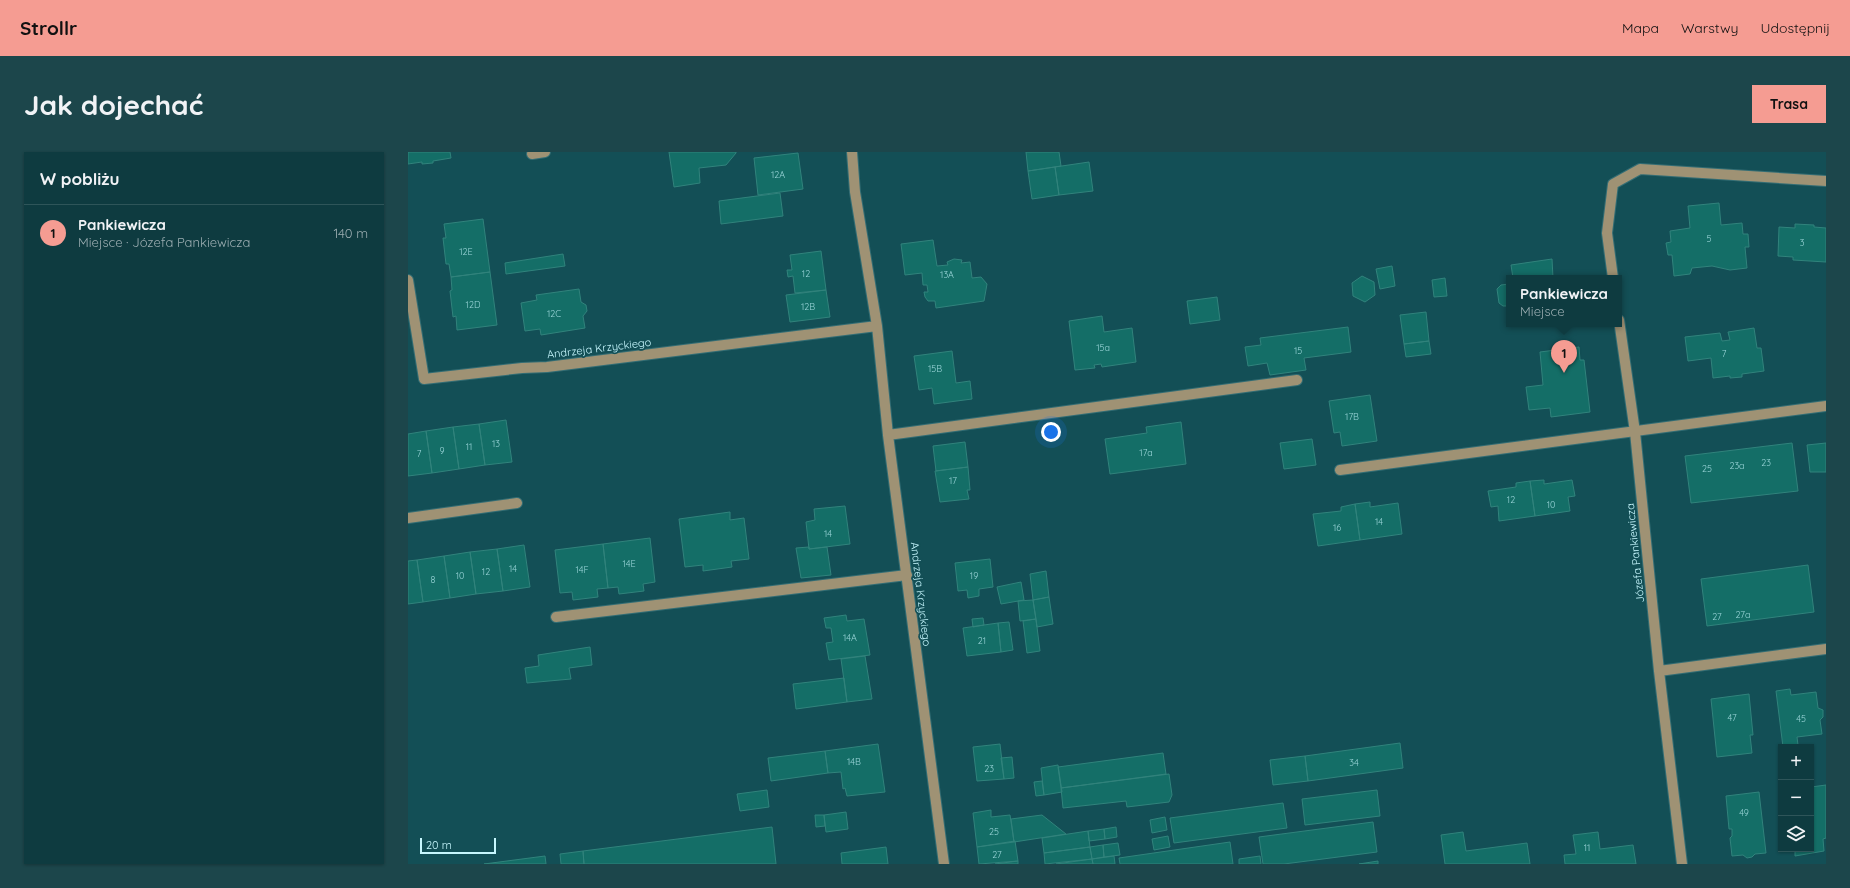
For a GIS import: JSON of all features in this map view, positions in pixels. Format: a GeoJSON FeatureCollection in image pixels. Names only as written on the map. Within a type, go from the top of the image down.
{"type":"FeatureCollection","features":[{"type":"Feature","properties":{"kind":"street"},"geometry":{"type":"LineString","coordinates":[[532,154],[545,152]]}},
{"type":"Feature","properties":{"kind":"street","name":"Andrzeja Krzyckiego"},"geometry":{"type":"LineString","coordinates":[[852,152],[855,192],[877,326],[888,435],[944,864]]}},
{"type":"Feature","properties":{"kind":"street"},"geometry":{"type":"LineString","coordinates":[[1613,275],[1607,233],[1613,184],[1640,169],[1826,181]]}},
{"type":"Feature","properties":{"kind":"street","name":"Andrzeja Krzyckiego"},"geometry":{"type":"LineString","coordinates":[[408,280],[424,379],[522,368],[547,367],[877,326]]}},
{"type":"Feature","properties":{"kind":"street","name":"Józefa Pankiewicza"},"geometry":{"type":"LineString","coordinates":[[1620,327],[1635,432],[1659,671],[1682,864]]}},
{"type":"Feature","properties":{"kind":"street"},"geometry":{"type":"LineString","coordinates":[[888,435],[1297,380]]}},
{"type":"Feature","properties":{"kind":"street"},"geometry":{"type":"LineString","coordinates":[[1340,470],[1826,406]]}},
{"type":"Feature","properties":{"kind":"street"},"geometry":{"type":"LineString","coordinates":[[408,518],[516,503]]}},
{"type":"Feature","properties":{"kind":"street"},"geometry":{"type":"LineString","coordinates":[[556,617],[906,575]]}},
{"type":"Feature","properties":{"kind":"street"},"geometry":{"type":"LineString","coordinates":[[1659,671],[1826,649]]}},
{"type":"Feature","properties":{"kind":"building"},"geometry":{"type":"Polygon","coordinates":[[[408,152],[450,152],[451,158],[433,161],[433,163],[422,164],[422,162],[408,164],[408,152]]]}},
{"type":"Feature","properties":{"kind":"building"},"geometry":{"type":"Polygon","coordinates":[[[669,152],[736,153],[726,165],[699,168],[700,183],[674,187],[669,152]]]}},
{"type":"Feature","properties":{"kind":"building"},"geometry":{"type":"Polygon","coordinates":[[[1026,152],[1059,152],[1061,166],[1028,171],[1026,152]]]}},
{"type":"Feature","properties":{"kind":"building"},"geometry":{"type":"Polygon","coordinates":[[[798,153],[803,189],[758,195],[754,158],[798,153]]]}},
{"type":"Feature","properties":{"kind":"building"},"geometry":{"type":"Polygon","coordinates":[[[1089,162],[1093,191],[1059,195],[1055,167],[1089,162]]]}},
{"type":"Feature","properties":{"kind":"building"},"geometry":{"type":"Polygon","coordinates":[[[1055,167],[1059,195],[1032,199],[1028,171],[1055,167]]]}},
{"type":"Feature","properties":{"kind":"building"},"geometry":{"type":"Polygon","coordinates":[[[780,193],[783,216],[721,224],[719,201],[780,193]]]}},
{"type":"Feature","properties":{"kind":"building"},"geometry":{"type":"Polygon","coordinates":[[[1719,203],[1721,225],[1742,223],[1743,234],[1748,234],[1749,247],[1745,247],[1747,268],[1730,270],[1712,266],[1692,268],[1690,274],[1674,276],[1672,255],[1668,255],[1666,243],[1671,242],[1670,231],[1690,228],[1688,206],[1719,203]]]}},
{"type":"Feature","properties":{"kind":"building"},"geometry":{"type":"Polygon","coordinates":[[[483,219],[490,272],[451,277],[449,264],[446,264],[443,238],[446,238],[444,224],[483,219]]]}},
{"type":"Feature","properties":{"kind":"building"},"geometry":{"type":"Polygon","coordinates":[[[1795,224],[1814,225],[1814,227],[1826,228],[1826,262],[1793,260],[1793,257],[1778,256],[1779,227],[1795,228],[1795,224]]]}},
{"type":"Feature","properties":{"kind":"building"},"geometry":{"type":"Polygon","coordinates":[[[933,240],[937,266],[948,265],[947,262],[954,259],[962,260],[961,263],[970,262],[972,278],[981,277],[987,284],[984,301],[936,308],[935,301],[928,301],[925,297],[924,292],[928,292],[927,285],[923,285],[922,273],[905,275],[901,244],[933,240]]]}},
{"type":"Feature","properties":{"kind":"building"},"geometry":{"type":"Polygon","coordinates":[[[821,251],[826,290],[795,293],[793,276],[788,277],[787,270],[792,270],[790,255],[821,251]]]}},
{"type":"Feature","properties":{"kind":"building"},"geometry":{"type":"Polygon","coordinates":[[[563,254],[565,266],[506,274],[505,263],[563,254]]]}},
{"type":"Feature","properties":{"kind":"building"},"geometry":{"type":"Polygon","coordinates":[[[1552,259],[1553,275],[1513,275],[1511,265],[1552,259]]]}},
{"type":"Feature","properties":{"kind":"building"},"geometry":{"type":"Polygon","coordinates":[[[1392,266],[1395,286],[1380,289],[1376,269],[1392,266]]]}},
{"type":"Feature","properties":{"kind":"building"},"geometry":{"type":"Polygon","coordinates":[[[490,272],[497,325],[457,330],[456,316],[453,317],[450,291],[452,290],[451,277],[490,272]]]}},
{"type":"Feature","properties":{"kind":"building"},"geometry":{"type":"Polygon","coordinates":[[[1362,276],[1374,282],[1375,295],[1365,302],[1353,296],[1352,283],[1362,276]]]}},
{"type":"Feature","properties":{"kind":"building"},"geometry":{"type":"Polygon","coordinates":[[[1445,278],[1447,296],[1434,297],[1432,280],[1445,278]]]}},
{"type":"Feature","properties":{"kind":"building"},"geometry":{"type":"Polygon","coordinates":[[[1506,284],[1506,306],[1499,303],[1497,289],[1501,285],[1506,284]]]}},
{"type":"Feature","properties":{"kind":"building"},"geometry":{"type":"Polygon","coordinates":[[[579,289],[581,302],[586,305],[587,311],[583,316],[585,328],[541,335],[540,329],[525,331],[521,303],[537,300],[536,295],[579,289]]]}},
{"type":"Feature","properties":{"kind":"building"},"geometry":{"type":"Polygon","coordinates":[[[826,290],[830,317],[790,322],[786,295],[826,290]]]}},
{"type":"Feature","properties":{"kind":"building"},"geometry":{"type":"Polygon","coordinates":[[[1217,297],[1220,320],[1190,324],[1187,301],[1217,297]]]}},
{"type":"Feature","properties":{"kind":"building"},"geometry":{"type":"Polygon","coordinates":[[[1426,312],[1429,341],[1404,344],[1400,315],[1426,312]]]}},
{"type":"Feature","properties":{"kind":"building"},"geometry":{"type":"Polygon","coordinates":[[[1102,316],[1104,332],[1132,328],[1136,362],[1102,367],[1101,364],[1094,365],[1095,368],[1075,370],[1069,321],[1102,316]]]}},
{"type":"Feature","properties":{"kind":"building"},"geometry":{"type":"Polygon","coordinates":[[[1348,327],[1351,352],[1304,358],[1306,370],[1270,375],[1267,363],[1248,366],[1245,347],[1261,345],[1260,338],[1348,327]]]}},
{"type":"Feature","properties":{"kind":"building"},"geometry":{"type":"Polygon","coordinates":[[[1754,328],[1757,348],[1761,348],[1764,371],[1742,374],[1742,377],[1730,378],[1730,376],[1713,378],[1711,358],[1688,361],[1685,337],[1720,333],[1722,341],[1730,340],[1728,332],[1754,328]]]}},
{"type":"Feature","properties":{"kind":"building"},"geometry":{"type":"Polygon","coordinates":[[[1429,341],[1431,354],[1406,357],[1404,344],[1429,341]]]}},
{"type":"Feature","properties":{"kind":"building"},"geometry":{"type":"Polygon","coordinates":[[[1579,347],[1580,360],[1584,360],[1590,412],[1551,417],[1550,408],[1529,410],[1526,387],[1543,385],[1540,352],[1579,347]]]}},
{"type":"Feature","properties":{"kind":"building"},"geometry":{"type":"Polygon","coordinates":[[[952,351],[956,383],[970,381],[972,399],[934,404],[932,388],[919,390],[914,356],[952,351]]]}},
{"type":"Feature","properties":{"kind":"building"},"geometry":{"type":"Polygon","coordinates":[[[1370,395],[1377,441],[1342,446],[1340,432],[1334,433],[1329,401],[1370,395]]]}},
{"type":"Feature","properties":{"kind":"building"},"geometry":{"type":"Polygon","coordinates":[[[506,420],[512,462],[485,465],[479,424],[506,420]]]}},
{"type":"Feature","properties":{"kind":"building"},"geometry":{"type":"Polygon","coordinates":[[[1181,422],[1186,464],[1110,474],[1105,439],[1147,433],[1146,427],[1181,422]]]}},
{"type":"Feature","properties":{"kind":"building"},"geometry":{"type":"Polygon","coordinates":[[[479,424],[485,465],[459,469],[453,427],[479,424]]]}},
{"type":"Feature","properties":{"kind":"building"},"geometry":{"type":"Polygon","coordinates":[[[453,427],[459,469],[432,473],[426,431],[453,427]]]}},
{"type":"Feature","properties":{"kind":"building"},"geometry":{"type":"Polygon","coordinates":[[[426,431],[432,473],[408,476],[408,434],[426,431]]]}},
{"type":"Feature","properties":{"kind":"building"},"geometry":{"type":"Polygon","coordinates":[[[1312,439],[1316,465],[1284,469],[1280,443],[1312,439]]]}},
{"type":"Feature","properties":{"kind":"building"},"geometry":{"type":"Polygon","coordinates":[[[965,442],[968,467],[936,471],[933,446],[965,442]]]}},
{"type":"Feature","properties":{"kind":"building"},"geometry":{"type":"Polygon","coordinates":[[[1792,443],[1798,491],[1691,503],[1685,456],[1792,443]]]}},
{"type":"Feature","properties":{"kind":"building"},"geometry":{"type":"Polygon","coordinates":[[[1826,443],[1826,472],[1810,472],[1807,445],[1826,443]]]}},
{"type":"Feature","properties":{"kind":"building"},"geometry":{"type":"Polygon","coordinates":[[[968,467],[970,490],[967,490],[969,499],[940,502],[935,471],[968,467]]]}},
{"type":"Feature","properties":{"kind":"building"},"geometry":{"type":"Polygon","coordinates":[[[1544,480],[1544,484],[1572,480],[1575,496],[1568,497],[1570,511],[1535,516],[1530,481],[1544,480]]]}},
{"type":"Feature","properties":{"kind":"building"},"geometry":{"type":"Polygon","coordinates":[[[1530,481],[1535,516],[1499,521],[1498,506],[1491,507],[1488,491],[1516,487],[1516,483],[1530,481]]]}},
{"type":"Feature","properties":{"kind":"building"},"geometry":{"type":"Polygon","coordinates":[[[1370,502],[1370,507],[1398,503],[1402,534],[1360,540],[1355,504],[1370,502]]]}},
{"type":"Feature","properties":{"kind":"building"},"geometry":{"type":"Polygon","coordinates":[[[1355,504],[1360,540],[1318,546],[1313,514],[1341,511],[1341,507],[1355,504]]]}},
{"type":"Feature","properties":{"kind":"building"},"geometry":{"type":"Polygon","coordinates":[[[845,506],[850,544],[809,549],[806,522],[815,520],[814,509],[845,506]]]}},
{"type":"Feature","properties":{"kind":"building"},"geometry":{"type":"Polygon","coordinates":[[[730,512],[730,520],[744,518],[749,559],[731,561],[732,567],[703,571],[703,565],[685,567],[679,519],[730,512]]]}},
{"type":"Feature","properties":{"kind":"building"},"geometry":{"type":"Polygon","coordinates":[[[650,538],[655,582],[643,584],[644,591],[619,594],[618,587],[608,588],[603,544],[650,538]]]}},
{"type":"Feature","properties":{"kind":"building"},"geometry":{"type":"Polygon","coordinates":[[[603,544],[608,588],[597,589],[598,597],[573,600],[572,592],[560,593],[555,550],[603,544]]]}},
{"type":"Feature","properties":{"kind":"building"},"geometry":{"type":"Polygon","coordinates":[[[524,545],[530,587],[503,591],[497,549],[524,545]]]}},
{"type":"Feature","properties":{"kind":"building"},"geometry":{"type":"Polygon","coordinates":[[[809,547],[809,549],[827,547],[831,575],[801,578],[796,548],[809,547]]]}},
{"type":"Feature","properties":{"kind":"building"},"geometry":{"type":"Polygon","coordinates":[[[497,549],[503,591],[476,594],[470,552],[497,549]]]}},
{"type":"Feature","properties":{"kind":"building"},"geometry":{"type":"Polygon","coordinates":[[[470,552],[476,594],[450,598],[444,556],[470,552]]]}},
{"type":"Feature","properties":{"kind":"building"},"geometry":{"type":"Polygon","coordinates":[[[444,556],[450,598],[423,602],[417,560],[444,556]]]}},
{"type":"Feature","properties":{"kind":"building"},"geometry":{"type":"Polygon","coordinates":[[[990,559],[993,587],[979,589],[979,596],[968,598],[967,590],[958,591],[955,563],[990,559]]]}},
{"type":"Feature","properties":{"kind":"building"},"geometry":{"type":"Polygon","coordinates":[[[417,560],[423,602],[408,604],[408,561],[417,560]]]}},
{"type":"Feature","properties":{"kind":"building"},"geometry":{"type":"Polygon","coordinates":[[[1808,565],[1814,612],[1707,626],[1701,579],[1808,565]]]}},
{"type":"Feature","properties":{"kind":"building"},"geometry":{"type":"Polygon","coordinates":[[[1046,571],[1049,597],[1033,600],[1030,574],[1046,571]]]}},
{"type":"Feature","properties":{"kind":"building"},"geometry":{"type":"Polygon","coordinates":[[[1021,582],[1024,600],[1001,604],[997,587],[1021,582]]]}},
{"type":"Feature","properties":{"kind":"building"},"geometry":{"type":"Polygon","coordinates":[[[1049,597],[1053,624],[1037,627],[1033,600],[1049,597]]]}},
{"type":"Feature","properties":{"kind":"building"},"geometry":{"type":"Polygon","coordinates":[[[1033,600],[1036,619],[1020,621],[1018,601],[1033,600]]]}},
{"type":"Feature","properties":{"kind":"building"},"geometry":{"type":"Polygon","coordinates":[[[846,615],[847,621],[864,619],[870,655],[829,660],[826,643],[833,642],[831,628],[826,628],[824,618],[846,615]]]}},
{"type":"Feature","properties":{"kind":"building"},"geometry":{"type":"Polygon","coordinates":[[[983,618],[984,625],[973,627],[972,619],[983,618]]]}},
{"type":"Feature","properties":{"kind":"building"},"geometry":{"type":"Polygon","coordinates":[[[1036,619],[1040,651],[1027,653],[1023,621],[1036,619]]]}},
{"type":"Feature","properties":{"kind":"building"},"geometry":{"type":"Polygon","coordinates":[[[1009,622],[1013,650],[1001,652],[998,623],[1009,622]]]}},
{"type":"Feature","properties":{"kind":"building"},"geometry":{"type":"Polygon","coordinates":[[[998,623],[1001,652],[967,656],[963,628],[998,623]]]}},
{"type":"Feature","properties":{"kind":"building"},"geometry":{"type":"Polygon","coordinates":[[[590,647],[592,665],[569,668],[571,679],[527,683],[525,668],[539,666],[538,655],[590,647]]]}},
{"type":"Feature","properties":{"kind":"building"},"geometry":{"type":"Polygon","coordinates":[[[865,656],[872,699],[847,702],[841,659],[865,656]]]}},
{"type":"Feature","properties":{"kind":"building"},"geometry":{"type":"Polygon","coordinates":[[[844,678],[847,702],[796,709],[793,684],[844,678]]]}},
{"type":"Feature","properties":{"kind":"building"},"geometry":{"type":"Polygon","coordinates":[[[1790,689],[1791,695],[1816,692],[1818,708],[1823,710],[1823,717],[1820,720],[1822,734],[1797,737],[1798,744],[1783,744],[1776,691],[1790,689]]]}},
{"type":"Feature","properties":{"kind":"building"},"geometry":{"type":"Polygon","coordinates":[[[1749,694],[1753,735],[1750,735],[1752,753],[1717,757],[1711,699],[1749,694]]]}},
{"type":"Feature","properties":{"kind":"building"},"geometry":{"type":"Polygon","coordinates":[[[1400,743],[1403,768],[1308,781],[1305,756],[1400,743]]]}},
{"type":"Feature","properties":{"kind":"building"},"geometry":{"type":"Polygon","coordinates":[[[878,744],[885,792],[847,796],[845,788],[843,789],[841,772],[828,773],[825,751],[878,744]]]}},
{"type":"Feature","properties":{"kind":"building"},"geometry":{"type":"Polygon","coordinates":[[[1000,744],[1004,779],[977,781],[973,747],[1000,744]]]}},
{"type":"Feature","properties":{"kind":"building"},"geometry":{"type":"Polygon","coordinates":[[[825,751],[828,773],[771,781],[768,758],[825,751]]]}},
{"type":"Feature","properties":{"kind":"building"},"geometry":{"type":"Polygon","coordinates":[[[1163,753],[1166,774],[1061,788],[1058,767],[1163,753]]]}},
{"type":"Feature","properties":{"kind":"building"},"geometry":{"type":"Polygon","coordinates":[[[1305,756],[1308,781],[1273,785],[1270,760],[1305,756]]]}},
{"type":"Feature","properties":{"kind":"building"},"geometry":{"type":"Polygon","coordinates":[[[1012,757],[1014,778],[1004,779],[1001,758],[1012,757]]]}},
{"type":"Feature","properties":{"kind":"building"},"geometry":{"type":"Polygon","coordinates":[[[1058,765],[1062,792],[1044,795],[1041,768],[1058,765]]]}},
{"type":"Feature","properties":{"kind":"building"},"geometry":{"type":"Polygon","coordinates":[[[1169,774],[1172,795],[1169,802],[1127,807],[1126,801],[1063,808],[1061,788],[1169,774]]]}},
{"type":"Feature","properties":{"kind":"building"},"geometry":{"type":"Polygon","coordinates":[[[1042,781],[1044,795],[1036,796],[1034,782],[1042,781]]]}},
{"type":"Feature","properties":{"kind":"building"},"geometry":{"type":"Polygon","coordinates":[[[1826,785],[1826,838],[1823,839],[1824,851],[1795,856],[1795,852],[1814,852],[1814,787],[1826,785]]]}},
{"type":"Feature","properties":{"kind":"building"},"geometry":{"type":"Polygon","coordinates":[[[767,790],[769,807],[740,811],[737,794],[767,790]]]}},
{"type":"Feature","properties":{"kind":"building"},"geometry":{"type":"Polygon","coordinates":[[[1377,790],[1380,816],[1305,825],[1302,799],[1377,790]]]}},
{"type":"Feature","properties":{"kind":"building"},"geometry":{"type":"Polygon","coordinates":[[[1759,792],[1766,853],[1755,854],[1752,857],[1747,858],[1743,855],[1732,856],[1730,838],[1732,836],[1732,829],[1729,829],[1726,796],[1759,792]]]}},
{"type":"Feature","properties":{"kind":"building"},"geometry":{"type":"Polygon","coordinates":[[[1283,803],[1287,828],[1174,843],[1170,818],[1283,803]]]}},
{"type":"Feature","properties":{"kind":"building"},"geometry":{"type":"Polygon","coordinates":[[[991,810],[991,817],[1010,815],[1014,842],[977,847],[973,813],[991,810]]]}},
{"type":"Feature","properties":{"kind":"building"},"geometry":{"type":"Polygon","coordinates":[[[846,812],[848,829],[826,832],[824,815],[846,812]]]}},
{"type":"Feature","properties":{"kind":"building"},"geometry":{"type":"Polygon","coordinates":[[[815,815],[824,815],[825,826],[816,827],[815,815]]]}},
{"type":"Feature","properties":{"kind":"building"},"geometry":{"type":"Polygon","coordinates":[[[1042,815],[1066,834],[1014,842],[1011,819],[1042,815]]]}},
{"type":"Feature","properties":{"kind":"building"},"geometry":{"type":"Polygon","coordinates":[[[1165,817],[1167,830],[1152,833],[1150,820],[1165,817]]]}},
{"type":"Feature","properties":{"kind":"building"},"geometry":{"type":"Polygon","coordinates":[[[1373,822],[1377,852],[1284,864],[1263,864],[1259,837],[1373,822]]]}},
{"type":"Feature","properties":{"kind":"building"},"geometry":{"type":"Polygon","coordinates":[[[772,827],[776,864],[584,864],[583,851],[772,827]]]}},
{"type":"Feature","properties":{"kind":"building"},"geometry":{"type":"Polygon","coordinates":[[[1116,827],[1117,837],[1105,839],[1104,829],[1116,827]]]}},
{"type":"Feature","properties":{"kind":"building"},"geometry":{"type":"Polygon","coordinates":[[[1104,829],[1105,839],[1089,841],[1088,831],[1104,829]]]}},
{"type":"Feature","properties":{"kind":"building"},"geometry":{"type":"Polygon","coordinates":[[[1088,831],[1090,847],[1044,853],[1042,838],[1088,831]]]}},
{"type":"Feature","properties":{"kind":"building"},"geometry":{"type":"Polygon","coordinates":[[[1463,832],[1466,851],[1527,843],[1530,864],[1445,864],[1441,835],[1463,832]]]}},
{"type":"Feature","properties":{"kind":"building"},"geometry":{"type":"Polygon","coordinates":[[[1598,832],[1600,849],[1633,845],[1636,864],[1565,864],[1564,855],[1576,854],[1573,835],[1598,832]]]}},
{"type":"Feature","properties":{"kind":"building"},"geometry":{"type":"Polygon","coordinates":[[[1168,836],[1170,847],[1154,850],[1152,839],[1168,836]]]}},
{"type":"Feature","properties":{"kind":"building"},"geometry":{"type":"Polygon","coordinates":[[[1015,841],[1018,861],[979,864],[977,847],[1015,841]]]}},
{"type":"Feature","properties":{"kind":"building"},"geometry":{"type":"Polygon","coordinates":[[[1230,842],[1233,864],[1120,864],[1119,858],[1230,842]]]}},
{"type":"Feature","properties":{"kind":"building"},"geometry":{"type":"Polygon","coordinates":[[[1118,843],[1120,855],[1104,857],[1103,845],[1118,843]]]}},
{"type":"Feature","properties":{"kind":"building"},"geometry":{"type":"Polygon","coordinates":[[[1103,845],[1104,857],[1092,859],[1090,847],[1103,845]]]}},
{"type":"Feature","properties":{"kind":"building"},"geometry":{"type":"Polygon","coordinates":[[[886,847],[888,864],[842,864],[841,853],[886,847]]]}},
{"type":"Feature","properties":{"kind":"building"},"geometry":{"type":"Polygon","coordinates":[[[1090,847],[1092,859],[1045,864],[1044,853],[1090,847]]]}},
{"type":"Feature","properties":{"kind":"building"},"geometry":{"type":"Polygon","coordinates":[[[583,851],[584,864],[561,864],[560,854],[583,851]]]}},
{"type":"Feature","properties":{"kind":"building"},"geometry":{"type":"Polygon","coordinates":[[[545,856],[546,864],[484,864],[545,856]]]}},
{"type":"Feature","properties":{"kind":"building"},"geometry":{"type":"Polygon","coordinates":[[[1114,856],[1115,864],[1093,864],[1092,859],[1114,856]]]}},
{"type":"Feature","properties":{"kind":"building"},"geometry":{"type":"Polygon","coordinates":[[[1260,856],[1261,864],[1239,864],[1239,859],[1260,856]]]}},
{"type":"Feature","properties":{"kind":"building"},"geometry":{"type":"Polygon","coordinates":[[[1092,859],[1093,864],[1056,864],[1092,859]]]}},
{"type":"Feature","properties":{"kind":"building"},"geometry":{"type":"Polygon","coordinates":[[[1018,861],[1018,864],[995,864],[1018,861]]]}},
{"type":"Feature","properties":{"kind":"building"},"geometry":{"type":"Polygon","coordinates":[[[1378,861],[1378,864],[1359,864],[1378,861]]]}},
{"type":"Feature","properties":{"kind":"place","name":"Pankiewicza"},"geometry":{"type":"Point","coordinates":[1564,373]}}]}
